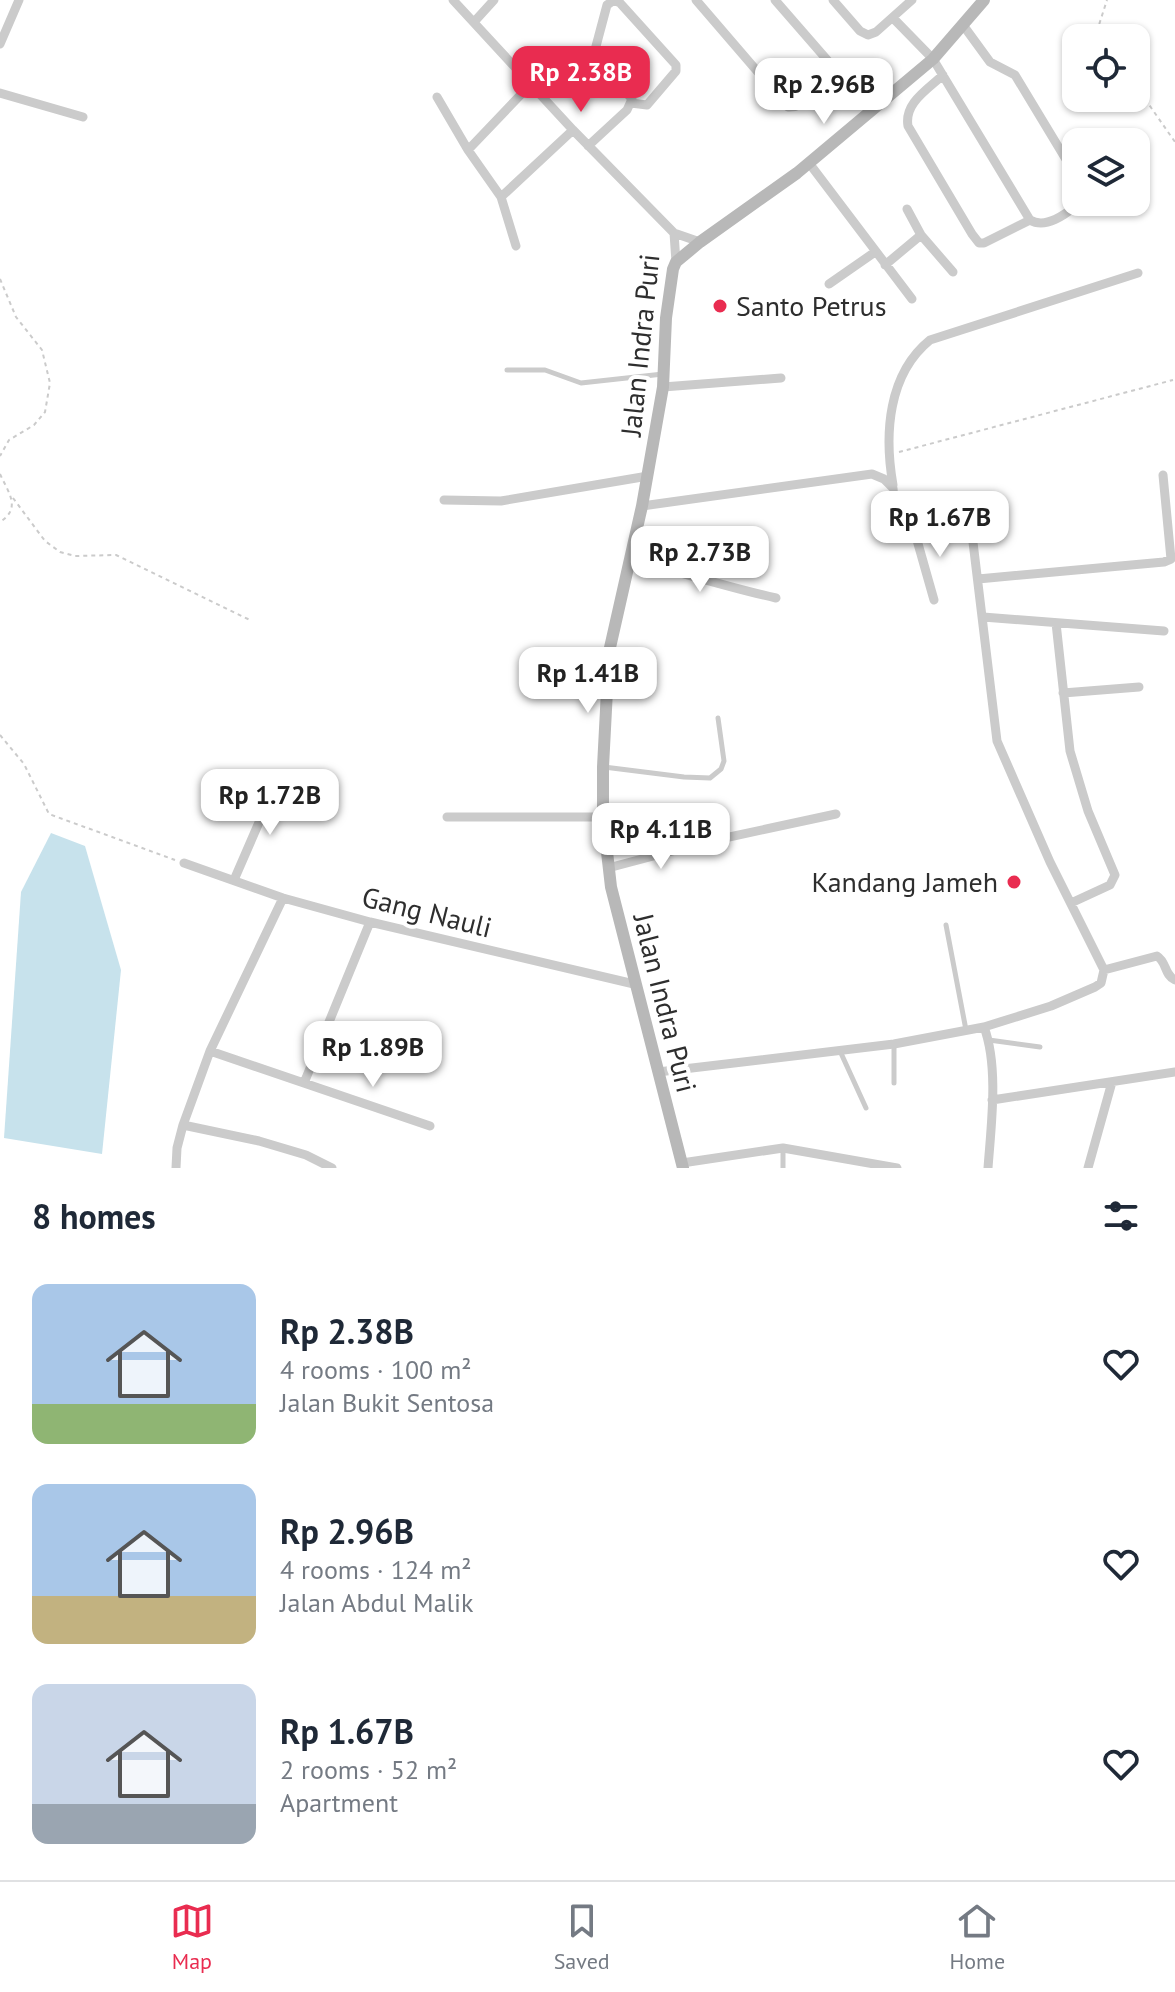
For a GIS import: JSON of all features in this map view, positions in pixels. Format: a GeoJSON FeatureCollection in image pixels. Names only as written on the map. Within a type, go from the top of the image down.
{"type":"FeatureCollection","features":[{"type":"Feature","properties":{"kind":"street"},"geometry":{"type":"LineString","coordinates":[[0,44],[19,0]]}},
{"type":"Feature","properties":{"kind":"street"},"geometry":{"type":"LineString","coordinates":[[453,0],[588,146],[674,233],[700,242]]}},
{"type":"Feature","properties":{"kind":"street"},"geometry":{"type":"LineString","coordinates":[[474,22],[494,0]]}},
{"type":"Feature","properties":{"kind":"street"},"geometry":{"type":"LineString","coordinates":[[614,0],[676,65],[676,71],[647,105],[631,103],[630,94],[600,63],[595,50],[607,5],[614,0]]}},
{"type":"Feature","properties":{"kind":"street"},"geometry":{"type":"LineString","coordinates":[[696,0],[788,107],[802,104],[823,86],[835,69]]}},
{"type":"Feature","properties":{"kind":"street"},"geometry":{"type":"LineString","coordinates":[[775,0],[835,69],[875,109]]}},
{"type":"Feature","properties":{"kind":"street"},"geometry":{"type":"LineString","coordinates":[[833,0],[860,31],[868,35],[876,32],[912,0]]}},
{"type":"Feature","properties":{"kind":"street"},"geometry":{"type":"LineString","coordinates":[[676,262],[809,163],[875,109],[933,59],[984,0]]}},
{"type":"Feature","properties":{"kind":"street"},"geometry":{"type":"LineString","coordinates":[[893,18],[933,59],[1030,220],[1037,224],[1049,222],[1062,214]]}},
{"type":"Feature","properties":{"kind":"street"},"geometry":{"type":"LineString","coordinates":[[963,25],[990,62],[1015,75],[1062,153]]}},
{"type":"Feature","properties":{"kind":"street"},"geometry":{"type":"LineString","coordinates":[[943,75],[910,106],[906,115],[908,126],[972,234],[979,243],[984,243],[1030,220]]}},
{"type":"Feature","properties":{"kind":"street"},"geometry":{"type":"LineString","coordinates":[[468,150],[531,84]]}},
{"type":"Feature","properties":{"kind":"street"},"geometry":{"type":"LineString","coordinates":[[0,93],[83,117]]}},
{"type":"Feature","properties":{"kind":"street"},"geometry":{"type":"LineString","coordinates":[[437,97],[468,150],[501,197],[516,246]]}},
{"type":"Feature","properties":{"kind":"street"},"geometry":{"type":"LineString","coordinates":[[588,146],[631,103]]}},
{"type":"Feature","properties":{"kind":"street"},"geometry":{"type":"LineString","coordinates":[[501,197],[573,130]]}},
{"type":"Feature","properties":{"kind":"street"},"geometry":{"type":"LineString","coordinates":[[809,163],[912,299]]}},
{"type":"Feature","properties":{"kind":"street"},"geometry":{"type":"LineString","coordinates":[[907,209],[921,235],[953,272]]}},
{"type":"Feature","properties":{"kind":"street","name":"Jalan Indra Puri"},"geometry":{"type":"LineString","coordinates":[[674,233],[676,262],[666,318],[663,381],[648,476],[609,652],[603,817],[608,868],[634,984],[682,1166]]}},
{"type":"Feature","properties":{"kind":"street"},"geometry":{"type":"LineString","coordinates":[[885,265],[921,235]]}},
{"type":"Feature","properties":{"kind":"street"},"geometry":{"type":"LineString","coordinates":[[829,284],[875,252]]}},
{"type":"Feature","properties":{"kind":"street"},"geometry":{"type":"LineString","coordinates":[[934,600],[913,526],[901,512],[893,495],[890,454],[892,413],[900,378],[910,359],[930,340],[1138,273]]}},
{"type":"Feature","properties":{"kind":"street"},"geometry":{"type":"LineString","coordinates":[[663,381],[781,378]]}},
{"type":"Feature","properties":{"kind":"street"},"geometry":{"type":"LineString","coordinates":[[642,506],[860,474],[884,479],[893,488]]}},
{"type":"Feature","properties":{"kind":"street"},"geometry":{"type":"LineString","coordinates":[[978,579],[1171,559],[1163,475]]}},
{"type":"Feature","properties":{"kind":"street"},"geometry":{"type":"LineString","coordinates":[[444,500],[501,501],[648,476]]}},
{"type":"Feature","properties":{"kind":"street"},"geometry":{"type":"LineString","coordinates":[[658,1072],[894,1044],[984,1027],[1051,1006],[1101,983],[1104,970],[997,741],[970,525],[966,519],[956,517],[913,526]]}},
{"type":"Feature","properties":{"kind":"street"},"geometry":{"type":"LineString","coordinates":[[631,559],[776,598]]}},
{"type":"Feature","properties":{"kind":"street"},"geometry":{"type":"LineString","coordinates":[[983,617],[1164,631]]}},
{"type":"Feature","properties":{"kind":"street"},"geometry":{"type":"LineString","coordinates":[[1056,623],[1070,751],[1088,811],[1115,875],[1110,885],[1071,903]]}},
{"type":"Feature","properties":{"kind":"street"},"geometry":{"type":"LineString","coordinates":[[1063,693],[1139,687]]}},
{"type":"Feature","properties":{"kind":"street"},"geometry":{"type":"LineString","coordinates":[[234,880],[277,781]]}},
{"type":"Feature","properties":{"kind":"street"},"geometry":{"type":"LineString","coordinates":[[608,868],[706,842],[836,814]]}},
{"type":"Feature","properties":{"kind":"street"},"geometry":{"type":"LineString","coordinates":[[447,817],[603,817]]}},
{"type":"Feature","properties":{"kind":"street","name":"Gang Nauli"},"geometry":{"type":"LineString","coordinates":[[184,863],[283,898],[370,922],[634,984]]}},
{"type":"Feature","properties":{"kind":"street"},"geometry":{"type":"LineString","coordinates":[[176,1168],[183,1125],[210,1051],[283,898]]}},
{"type":"Feature","properties":{"kind":"street"},"geometry":{"type":"LineString","coordinates":[[304,1083],[370,922]]}},
{"type":"Feature","properties":{"kind":"street"},"geometry":{"type":"LineString","coordinates":[[1104,970],[1157,956],[1175,980]]}},
{"type":"Feature","properties":{"kind":"street"},"geometry":{"type":"LineString","coordinates":[[984,1027],[989,1040],[992,1100],[988,1168]]}},
{"type":"Feature","properties":{"kind":"street"},"geometry":{"type":"LineString","coordinates":[[210,1051],[430,1126]]}},
{"type":"Feature","properties":{"kind":"street"},"geometry":{"type":"LineString","coordinates":[[992,1100],[1175,1072]]}},
{"type":"Feature","properties":{"kind":"street"},"geometry":{"type":"LineString","coordinates":[[1088,1168],[1112,1082]]}},
{"type":"Feature","properties":{"kind":"street"},"geometry":{"type":"LineString","coordinates":[[183,1125],[259,1141],[306,1155],[327,1167]]}},
{"type":"Feature","properties":{"kind":"street"},"geometry":{"type":"LineString","coordinates":[[682,1166],[783,1148],[897,1168]]}},
{"type":"Feature","properties":{"kind":"lane"},"geometry":{"type":"LineString","coordinates":[[507,370],[545,370],[581,383],[663,381]]}},
{"type":"Feature","properties":{"kind":"lane"},"geometry":{"type":"LineString","coordinates":[[603,767],[710,778],[721,769],[724,761],[718,718]]}},
{"type":"Feature","properties":{"kind":"lane"},"geometry":{"type":"LineString","coordinates":[[946,925],[966,1030]]}},
{"type":"Feature","properties":{"kind":"lane"},"geometry":{"type":"LineString","coordinates":[[989,1040],[1040,1047]]}},
{"type":"Feature","properties":{"kind":"lane"},"geometry":{"type":"LineString","coordinates":[[894,1044],[894,1083]]}},
{"type":"Feature","properties":{"kind":"lane"},"geometry":{"type":"LineString","coordinates":[[840,1050],[866,1108]]}},
{"type":"Feature","properties":{"kind":"lane"},"geometry":{"type":"LineString","coordinates":[[783,1148],[783,1168]]}},
{"type":"Feature","properties":{"kind":"path"},"geometry":{"type":"LineString","coordinates":[[1099,24],[1107,0]]}},
{"type":"Feature","properties":{"kind":"path"},"geometry":{"type":"LineString","coordinates":[[1150,106],[1175,142]]}},
{"type":"Feature","properties":{"kind":"path"},"geometry":{"type":"LineString","coordinates":[[0,279],[16,317],[42,350],[50,383],[45,412],[34,425],[9,440],[0,456]]}},
{"type":"Feature","properties":{"kind":"path"},"geometry":{"type":"LineString","coordinates":[[890,454],[1173,380]]}},
{"type":"Feature","properties":{"kind":"path"},"geometry":{"type":"LineString","coordinates":[[0,474],[13,498],[45,541],[60,552],[75,556],[116,555],[250,620]]}},
{"type":"Feature","properties":{"kind":"path"},"geometry":{"type":"LineString","coordinates":[[0,522],[10,513],[13,498]]}},
{"type":"Feature","properties":{"kind":"path"},"geometry":{"type":"LineString","coordinates":[[0,735],[24,764],[49,814],[184,863]]}},
{"type":"Feature","properties":{"kind":"water"},"geometry":{"type":"Polygon","coordinates":[[[51,833],[85,846],[121,970],[102,1154],[4,1138],[21,892],[51,833]]]}},
{"type":"Feature","properties":{"kind":"place","name":"Santo Petrus"},"geometry":{"type":"Point","coordinates":[720,306]}},
{"type":"Feature","properties":{"kind":"place","name":"Kandang Jameh"},"geometry":{"type":"Point","coordinates":[1014,882]}}]}
